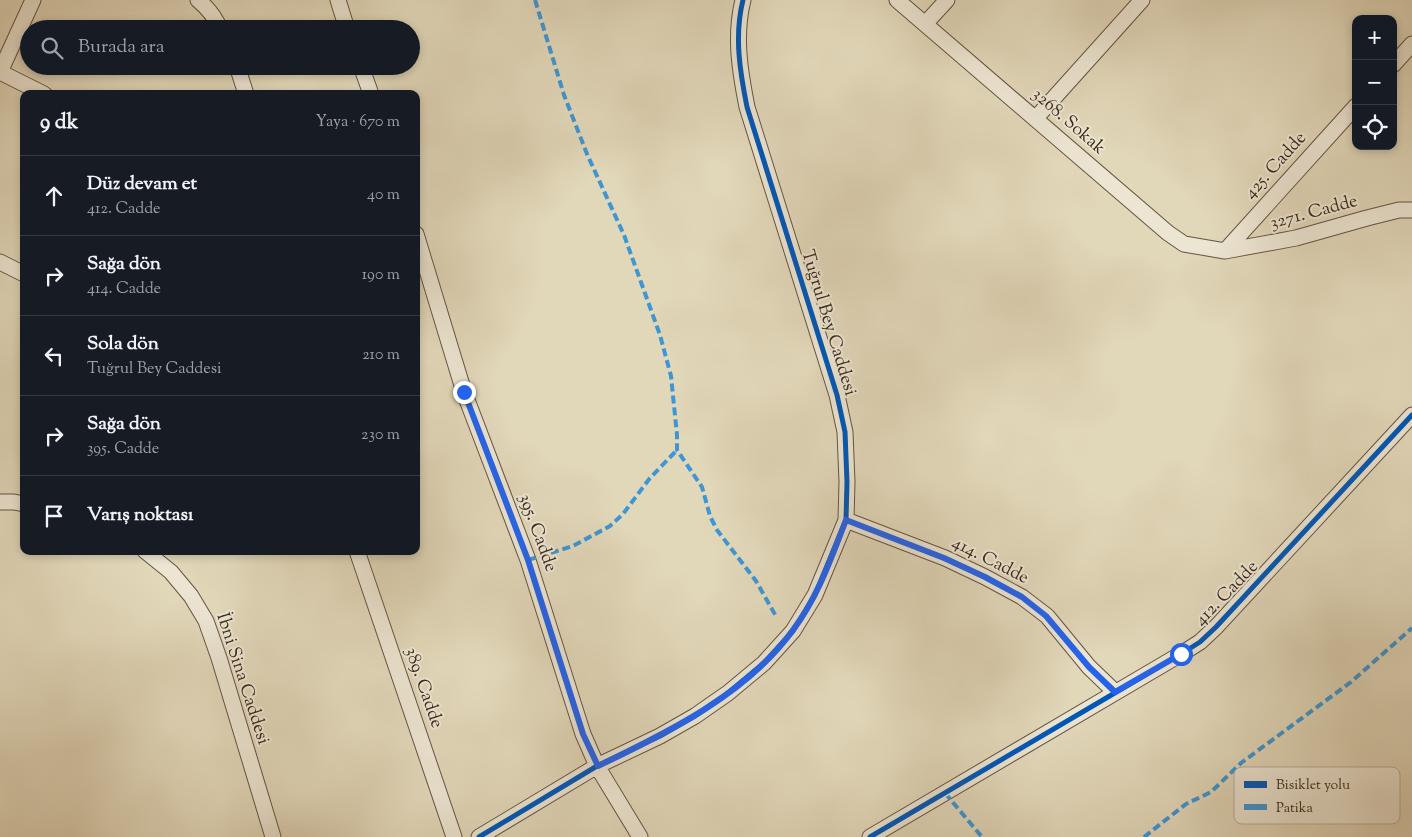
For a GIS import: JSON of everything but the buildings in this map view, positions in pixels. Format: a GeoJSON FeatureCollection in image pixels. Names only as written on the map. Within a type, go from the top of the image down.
{"type":"FeatureCollection","features":[{"type":"Feature","properties":{"kind":"street"},"geometry":{"type":"LineString","coordinates":[[24,20],[33,0]]}},
{"type":"Feature","properties":{"kind":"street"},"geometry":{"type":"LineString","coordinates":[[198,0],[206,6],[216,20]]}},
{"type":"Feature","properties":{"kind":"street"},"geometry":{"type":"LineString","coordinates":[[338,0],[344,20]]}},
{"type":"Feature","properties":{"kind":"street","name":"Tuğrul Bey Caddesi"},"geometry":{"type":"LineString","coordinates":[[479,837],[598,766],[660,736],[695,716],[728,693],[764,663],[793,630],[815,595],[846,520],[846,432],[837,395],[747,107],[740,71],[738,36],[743,0]]}},
{"type":"Feature","properties":{"kind":"street","name":"3268. Sokak"},"geometry":{"type":"LineString","coordinates":[[897,0],[1168,234],[1184,244],[1225,251]]}},
{"type":"Feature","properties":{"kind":"street"},"geometry":{"type":"LineString","coordinates":[[925,24],[947,0]]}},
{"type":"Feature","properties":{"kind":"street"},"geometry":{"type":"LineString","coordinates":[[1035,119],[1142,0]]}},
{"type":"Feature","properties":{"kind":"street"},"geometry":{"type":"LineString","coordinates":[[20,28],[0,72],[36,90]]}},
{"type":"Feature","properties":{"kind":"street"},"geometry":{"type":"LineString","coordinates":[[1397,61],[1412,44]]}},
{"type":"Feature","properties":{"kind":"street"},"geometry":{"type":"LineString","coordinates":[[240,75],[245,90]]}},
{"type":"Feature","properties":{"kind":"street"},"geometry":{"type":"LineString","coordinates":[[364,75],[369,90]]}},
{"type":"Feature","properties":{"kind":"street","name":"425. Cadde"},"geometry":{"type":"LineString","coordinates":[[1225,251],[1352,110]]}},
{"type":"Feature","properties":{"kind":"street","name":"3271. Cadde"},"geometry":{"type":"LineString","coordinates":[[1225,251],[1296,238],[1399,210],[1412,210]]}},
{"type":"Feature","properties":{"kind":"street","name":"395. Cadde"},"geometry":{"type":"LineString","coordinates":[[420,247],[464,392],[528,560],[583,734],[598,766],[640,837]]}},
{"type":"Feature","properties":{"kind":"street"},"geometry":{"type":"LineString","coordinates":[[0,262],[20,272]]}},
{"type":"Feature","properties":{"kind":"street","name":"412. Cadde"},"geometry":{"type":"LineString","coordinates":[[870,837],[1200,642],[1412,415]]}},
{"type":"Feature","properties":{"kind":"street"},"geometry":{"type":"LineString","coordinates":[[0,502],[20,503]]}},
{"type":"Feature","properties":{"kind":"street","name":"414. Cadde"},"geometry":{"type":"LineString","coordinates":[[846,520],[944,558],[1022,597],[1046,616],[1089,667],[1115,692]]}},
{"type":"Feature","properties":{"kind":"street","name":"İbni Sina Caddesi"},"geometry":{"type":"LineString","coordinates":[[149,555],[171,572],[192,596],[206,621],[273,837]]}},
{"type":"Feature","properties":{"kind":"street","name":"389. Cadde"},"geometry":{"type":"LineString","coordinates":[[358,555],[454,837]]}},
{"type":"Feature","properties":{"kind":"marked path"},"geometry":{"type":"LineString","coordinates":[[535,0],[564,95],[587,154],[624,235],[660,335],[671,376],[677,450],[702,487],[710,516],[717,530],[756,581],[777,618]]}},
{"type":"Feature","properties":{"kind":"marked path"},"geometry":{"type":"LineString","coordinates":[[528,560],[573,546],[610,526],[623,514],[650,478],[677,450]]}},
{"type":"Feature","properties":{"kind":"marked path"},"geometry":{"type":"LineString","coordinates":[[1237,767],[1351,682],[1412,628]]}},
{"type":"Feature","properties":{"kind":"marked path"},"geometry":{"type":"LineString","coordinates":[[1144,837],[1186,804],[1211,792],[1234,770]]}},
{"type":"Feature","properties":{"kind":"marked path"},"geometry":{"type":"LineString","coordinates":[[945,793],[982,837]]}},
{"type":"Feature","properties":{"kind":"cycle path"},"geometry":{"type":"LineString","coordinates":[[479,837],[597,766],[660,736],[695,716],[728,693],[764,663],[793,631],[815,595],[846,520],[845,432],[837,395],[747,107],[740,67],[738,40],[743,0]]}},
{"type":"Feature","properties":{"kind":"cycle path"},"geometry":{"type":"LineString","coordinates":[[870,837],[1200,642],[1412,415]]}},
{"type":"Feature","properties":{"kind":"route"},"geometry":{"type":"LineString","coordinates":[[464,392],[528,560],[583,734],[598,766],[660,736],[695,716],[728,693],[764,663],[793,630],[815,595],[846,520],[944,558],[1022,597],[1046,616],[1089,667],[1115,692],[1181,654]]}}]}
